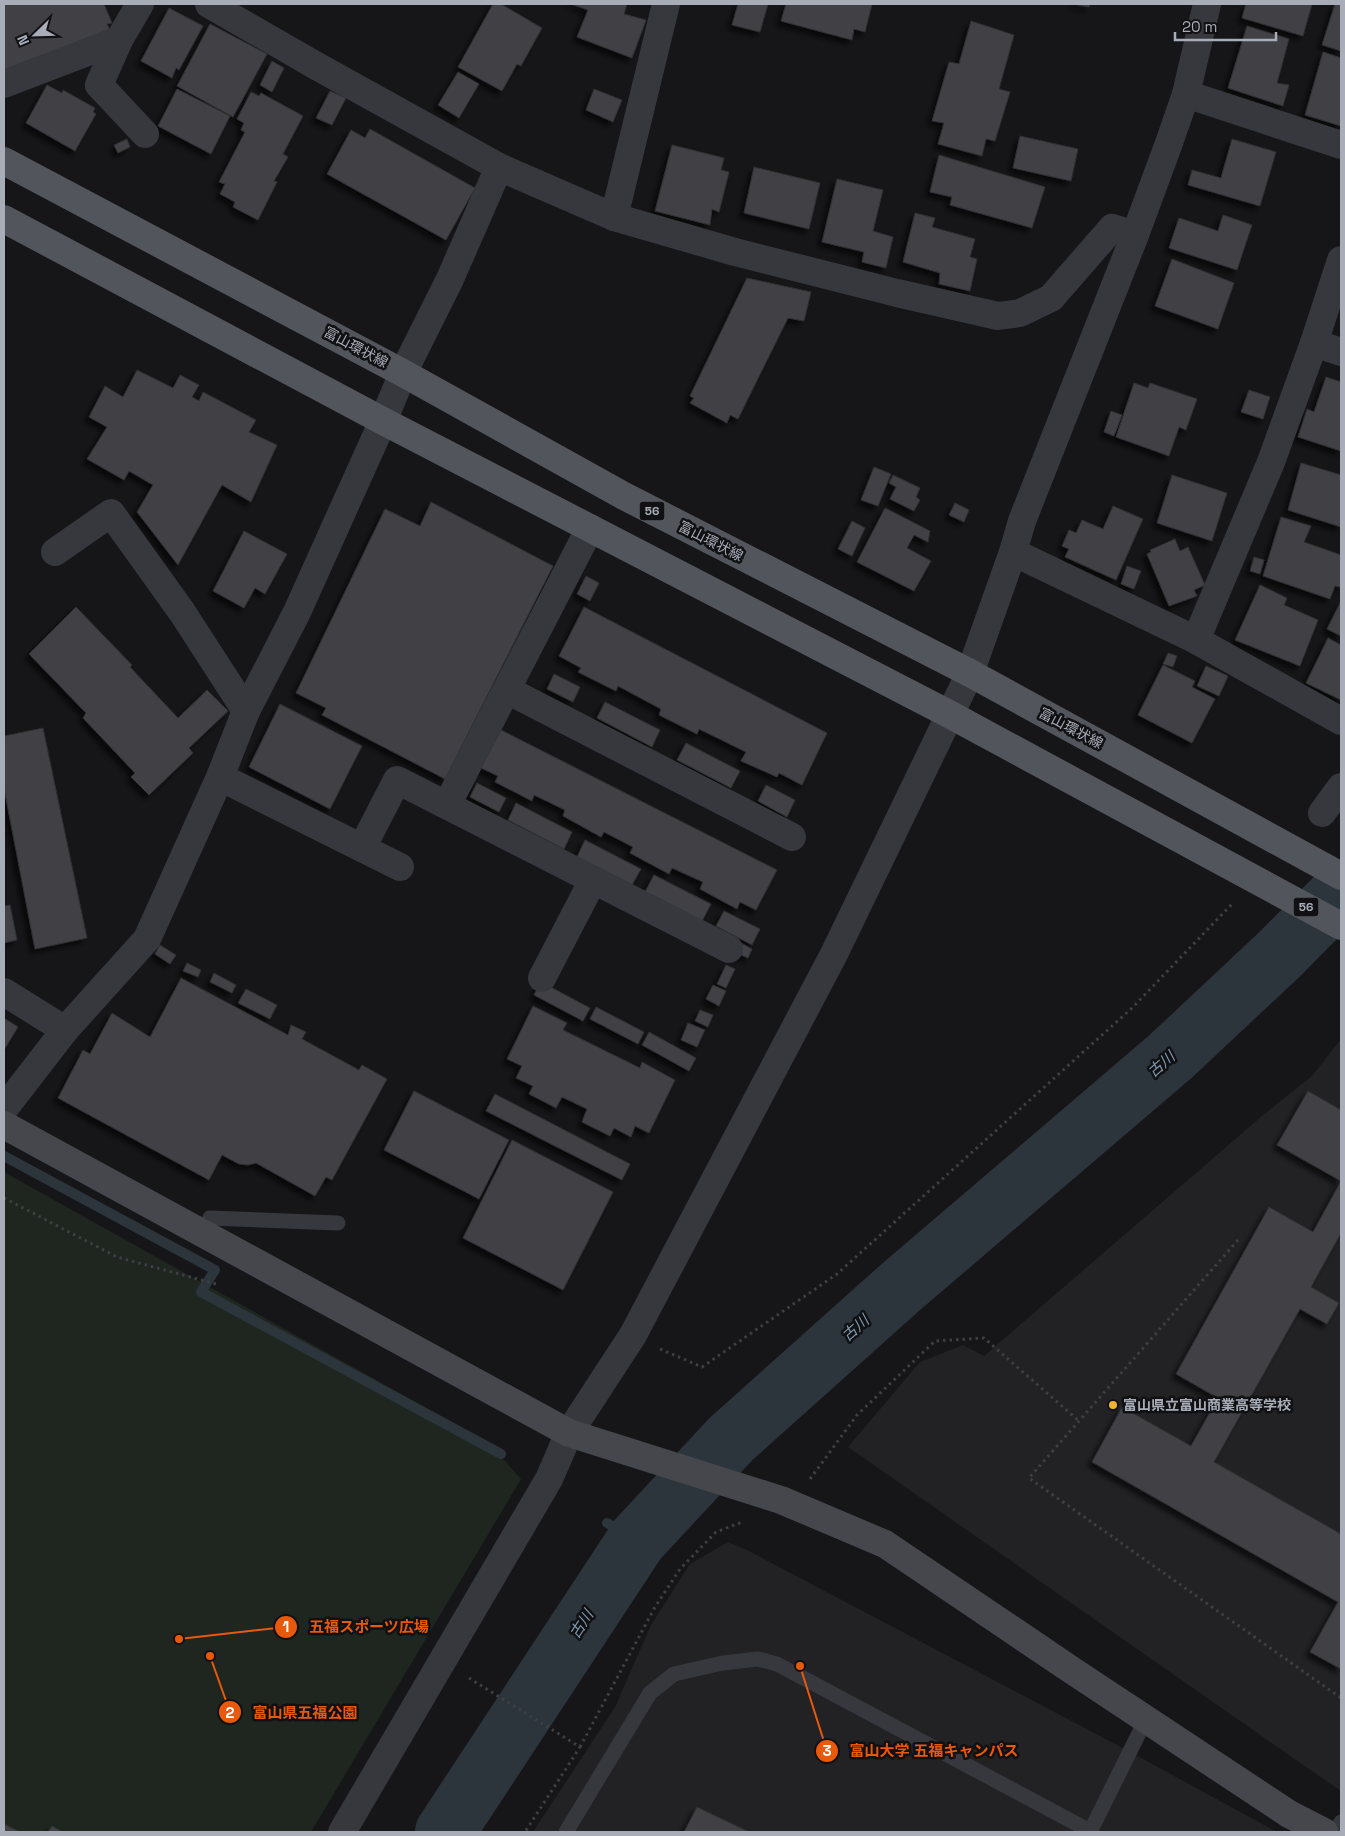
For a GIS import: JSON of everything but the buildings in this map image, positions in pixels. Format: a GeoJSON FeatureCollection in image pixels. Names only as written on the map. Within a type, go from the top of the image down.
{"type":"FeatureCollection","features":[{"type":"Feature","properties":{"kind":"main road","name":"富山環状線"},"geometry":{"type":"LineString","coordinates":[[4,161],[403,373],[624,496],[970,673],[1304,854],[1341,876]]}},
{"type":"Feature","properties":{"kind":"main road","name":"56"},"geometry":{"type":"LineString","coordinates":[[4,219],[383,421],[950,714],[1341,926]]}},
{"type":"Feature","properties":{"kind":"street"},"geometry":{"type":"LineString","coordinates":[[140,4],[119,40],[99,85],[145,134]]}},
{"type":"Feature","properties":{"kind":"street"},"geometry":{"type":"LineString","coordinates":[[209,4],[499,167],[614,217],[897,293],[998,316],[1020,313],[1051,298],[1112,228],[1135,235]]}},
{"type":"Feature","properties":{"kind":"street"},"geometry":{"type":"LineString","coordinates":[[614,217],[666,4]]}},
{"type":"Feature","properties":{"kind":"street"},"geometry":{"type":"LineString","coordinates":[[1185,4],[1197,41]]}},
{"type":"Feature","properties":{"kind":"street"},"geometry":{"type":"LineString","coordinates":[[342,1832],[549,1480],[569,1434],[633,1335],[834,954],[970,673],[1013,552],[1022,521],[1135,235],[1169,143],[1186,94],[1207,4]]}},
{"type":"Feature","properties":{"kind":"street"},"geometry":{"type":"LineString","coordinates":[[4,84],[119,40]]}},
{"type":"Feature","properties":{"kind":"street"},"geometry":{"type":"LineString","coordinates":[[1186,94],[1341,145]]}},
{"type":"Feature","properties":{"kind":"street"},"geometry":{"type":"LineString","coordinates":[[4,1109],[65,1030],[147,939],[220,776],[246,711],[297,612],[403,373],[450,279],[499,167]]}},
{"type":"Feature","properties":{"kind":"street"},"geometry":{"type":"LineString","coordinates":[[1196,640],[1270,462],[1314,343],[1341,260]]}},
{"type":"Feature","properties":{"kind":"street"},"geometry":{"type":"LineString","coordinates":[[1314,343],[1341,352]]}},
{"type":"Feature","properties":{"kind":"street"},"geometry":{"type":"LineString","coordinates":[[55,552],[111,513],[182,612],[246,711]]}},
{"type":"Feature","properties":{"kind":"street"},"geometry":{"type":"LineString","coordinates":[[448,805],[590,528]]}},
{"type":"Feature","properties":{"kind":"street"},"geometry":{"type":"LineString","coordinates":[[1013,552],[1196,640],[1341,721]]}},
{"type":"Feature","properties":{"kind":"street"},"geometry":{"type":"LineString","coordinates":[[507,690],[792,837]]}},
{"type":"Feature","properties":{"kind":"street"},"geometry":{"type":"LineString","coordinates":[[220,776],[400,867]]}},
{"type":"Feature","properties":{"kind":"street"},"geometry":{"type":"LineString","coordinates":[[362,848],[397,780],[729,949]]}},
{"type":"Feature","properties":{"kind":"street"},"geometry":{"type":"LineString","coordinates":[[1322,813],[1341,787]]}},
{"type":"Feature","properties":{"kind":"street"},"geometry":{"type":"LineString","coordinates":[[542,978],[593,880]]}},
{"type":"Feature","properties":{"kind":"street"},"geometry":{"type":"LineString","coordinates":[[4,992],[65,1030]]}},
{"type":"Feature","properties":{"kind":"street"},"geometry":{"type":"LineString","coordinates":[[4,1125],[569,1434],[781,1500],[885,1544],[1289,1814],[1324,1832]]}},
{"type":"Feature","properties":{"kind":"lane"},"geometry":{"type":"LineString","coordinates":[[204,1234],[210,1218],[338,1223]]}},
{"type":"Feature","properties":{"kind":"lane"},"geometry":{"type":"LineString","coordinates":[[566,1832],[650,1693],[674,1674],[723,1662],[758,1659],[777,1664],[1091,1832],[1146,1719]]}},
{"type":"Feature","properties":{"kind":"lane"},"geometry":{"type":"LineString","coordinates":[[1335,1832],[1341,1822]]}},
{"type":"Feature","properties":{"kind":"path"},"geometry":{"type":"LineString","coordinates":[[659,1349],[702,1367],[837,1274],[1132,1008],[1232,904]]}},
{"type":"Feature","properties":{"kind":"path"},"geometry":{"type":"LineString","coordinates":[[4,1198],[117,1257],[216,1284]]}},
{"type":"Feature","properties":{"kind":"path"},"geometry":{"type":"LineString","coordinates":[[1238,1240],[1029,1478],[1341,1698]]}},
{"type":"Feature","properties":{"kind":"path"},"geometry":{"type":"LineString","coordinates":[[809,1480],[857,1415],[935,1341],[984,1338],[1079,1421]]}},
{"type":"Feature","properties":{"kind":"path"},"geometry":{"type":"LineString","coordinates":[[525,1832],[580,1747],[654,1607],[680,1569],[716,1532],[741,1522],[750,1522]]}},
{"type":"Feature","properties":{"kind":"path"},"geometry":{"type":"LineString","coordinates":[[469,1678],[580,1747]]}},
{"type":"Feature","properties":{"kind":"shaded area","name":"富山県立富山商業高等学校"},"geometry":{"type":"Polygon","coordinates":[[[1341,1039],[1341,1791],[848,1447],[920,1362],[963,1345],[984,1356],[1262,1116],[1312,1076],[1341,1039]]]}},
{"type":"Feature","properties":{"kind":"shaded area"},"geometry":{"type":"Polygon","coordinates":[[[4,1172],[489,1443],[521,1479],[311,1832],[4,1832],[4,1172]]]}},
{"type":"Feature","properties":{"kind":"shaded area"},"geometry":{"type":"Polygon","coordinates":[[[728,1542],[747,1550],[1121,1747],[1277,1832],[533,1832],[615,1707],[651,1625],[690,1564],[728,1542]]]}},
{"type":"Feature","properties":{"kind":"waterway","name":"古川"},"geometry":{"type":"LineString","coordinates":[[445,1832],[637,1540],[731,1439],[902,1286],[1170,1057],[1281,953],[1341,892]]}},
{"type":"Feature","properties":{"kind":"waterway"},"geometry":{"type":"LineString","coordinates":[[4,1156],[215,1270],[201,1292],[501,1454]]}},
{"type":"Feature","properties":{"kind":"waterway"},"geometry":{"type":"LineString","coordinates":[[607,1523],[637,1540]]}},
{"type":"Feature","properties":{"kind":"place","name":"富山県立富山商業高等学校"},"geometry":{"type":"Point","coordinates":[1113,1405]}},
{"type":"Feature","properties":{"kind":"place","name":"五福スポーツ広場"},"geometry":{"type":"Point","coordinates":[179,1639]}},
{"type":"Feature","properties":{"kind":"place","name":"富山県五福公園"},"geometry":{"type":"Point","coordinates":[210,1656]}},
{"type":"Feature","properties":{"kind":"place","name":"富山大学 五福キャンパス"},"geometry":{"type":"Point","coordinates":[800,1666]}}]}
